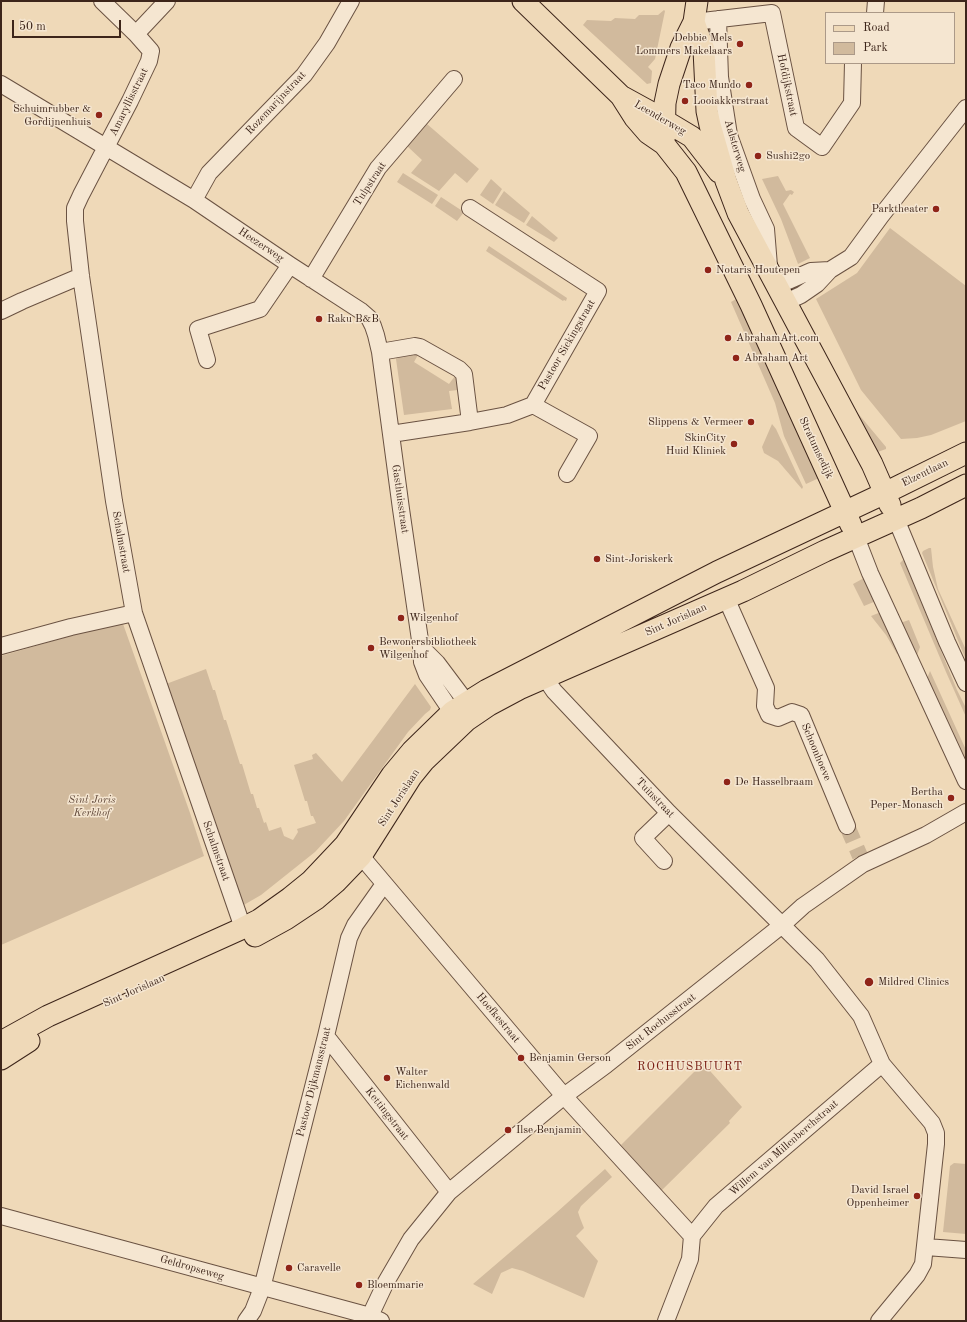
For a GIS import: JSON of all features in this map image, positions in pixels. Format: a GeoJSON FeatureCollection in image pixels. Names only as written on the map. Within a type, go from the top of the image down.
{"type":"FeatureCollection","features":[{"type":"Feature","properties":{"kind":"main road","name":"Leenderweg"},"geometry":{"type":"LineString","coordinates":[[523,1],[621,96],[635,118],[648,133],[664,144]]}},
{"type":"Feature","properties":{"kind":"main road","name":"Aalsterweg"},"geometry":{"type":"LineString","coordinates":[[664,120],[665,103],[671,76],[681,48],[694,22],[697,1]]}},
{"type":"Feature","properties":{"kind":"main road","name":"Aalsterweg"},"geometry":{"type":"LineString","coordinates":[[694,22],[704,50],[707,112],[726,180]]}},
{"type":"Feature","properties":{"kind":"main road","name":"Leenderweg"},"geometry":{"type":"LineString","coordinates":[[621,96],[692,137],[726,180]]}},
{"type":"Feature","properties":{"kind":"main road"},"geometry":{"type":"LineString","coordinates":[[664,120],[664,144]]}},
{"type":"Feature","properties":{"kind":"main road","name":"Stratumsedijk"},"geometry":{"type":"LineString","coordinates":[[664,144],[686,172],[751,305],[856,537]]}},
{"type":"Feature","properties":{"kind":"main road"},"geometry":{"type":"LineString","coordinates":[[726,180],[738,213],[872,464],[896,519],[966,485]]}},
{"type":"Feature","properties":{"kind":"main road","name":"Elzentlaan"},"geometry":{"type":"LineString","coordinates":[[845,512],[966,453]]}},
{"type":"Feature","properties":{"kind":"main road","name":"Sint Jorislaan"},"geometry":{"type":"LineString","coordinates":[[1,1042],[48,1016],[243,928],[258,920],[290,898],[320,873],[345,845],[392,775],[417,746],[462,712],[503,698],[540,671],[717,572],[845,512]]}},
{"type":"Feature","properties":{"kind":"main road","name":"Sint Jorislaan"},"geometry":{"type":"LineString","coordinates":[[540,671],[726,598],[896,519]]}},
{"type":"Feature","properties":{"kind":"main road","name":"Sint Jorislaan"},"geometry":{"type":"LineString","coordinates":[[1,1059],[35,1037],[54,1027],[251,938],[316,899],[336,882],[361,856],[414,773],[438,747],[462,712]]}},
{"type":"Feature","properties":{"kind":"street"},"geometry":{"type":"LineString","coordinates":[[102,1],[136,34],[167,1]]}},
{"type":"Feature","properties":{"kind":"street","name":"Rozemarijnstraat"},"geometry":{"type":"LineString","coordinates":[[194,200],[209,173],[304,75],[327,42],[350,1]]}},
{"type":"Feature","properties":{"kind":"street"},"geometry":{"type":"LineString","coordinates":[[875,12],[876,1]]}},
{"type":"Feature","properties":{"kind":"street","name":"Hofdijkstraat"},"geometry":{"type":"LineString","coordinates":[[718,19],[772,13],[796,128],[822,147],[852,103],[853,64]]}},
{"type":"Feature","properties":{"kind":"street"},"geometry":{"type":"LineString","coordinates":[[694,22],[718,19]]}},
{"type":"Feature","properties":{"kind":"street","name":"Aalsterweg"},"geometry":{"type":"LineString","coordinates":[[718,19],[720,76],[729,135],[752,198],[766,229],[777,286]]}},
{"type":"Feature","properties":{"kind":"street","name":"Amaryllisstraat"},"geometry":{"type":"LineString","coordinates":[[106,147],[149,61],[151,51],[136,34]]}},
{"type":"Feature","properties":{"kind":"street","name":"Tulpstraat"},"geometry":{"type":"LineString","coordinates":[[312,279],[378,168],[454,79]]}},
{"type":"Feature","properties":{"kind":"street","name":"Heezerweg"},"geometry":{"type":"LineString","coordinates":[[1,84],[194,200],[361,311],[369,318],[375,330],[380,352]]}},
{"type":"Feature","properties":{"kind":"street"},"geometry":{"type":"LineString","coordinates":[[777,286],[801,295],[817,284],[830,270],[851,257],[881,216],[966,108]]}},
{"type":"Feature","properties":{"kind":"street","name":"Schalmstraat"},"geometry":{"type":"LineString","coordinates":[[106,147],[75,208],[75,221],[81,276],[112,493],[134,613],[243,928]]}},
{"type":"Feature","properties":{"kind":"street","name":"Pastoor Sickingstraat"},"geometry":{"type":"LineString","coordinates":[[470,208],[598,291],[533,405]]}},
{"type":"Feature","properties":{"kind":"street"},"geometry":{"type":"LineString","coordinates":[[207,360],[198,329],[260,309],[290,265]]}},
{"type":"Feature","properties":{"kind":"street"},"geometry":{"type":"LineString","coordinates":[[1,311],[81,276]]}},
{"type":"Feature","properties":{"kind":"street"},"geometry":{"type":"LineString","coordinates":[[380,352],[415,346],[420,347],[459,369],[464,374],[470,422]]}},
{"type":"Feature","properties":{"kind":"street","name":"Gasthuisstraat"},"geometry":{"type":"LineString","coordinates":[[380,352],[421,647],[437,663],[462,712]]}},
{"type":"Feature","properties":{"kind":"street"},"geometry":{"type":"LineString","coordinates":[[391,434],[507,415],[533,405],[589,436],[567,474]]}},
{"type":"Feature","properties":{"kind":"street"},"geometry":{"type":"LineString","coordinates":[[896,519],[947,642],[966,683]]}},
{"type":"Feature","properties":{"kind":"street","name":"Stratumsedijk"},"geometry":{"type":"LineString","coordinates":[[856,537],[873,580],[966,781]]}},
{"type":"Feature","properties":{"kind":"street","name":"Schoonhoeve"},"geometry":{"type":"LineString","coordinates":[[726,598],[766,688],[765,706],[769,715],[778,718],[792,712],[801,715],[847,826]]}},
{"type":"Feature","properties":{"kind":"street"},"geometry":{"type":"LineString","coordinates":[[1,646],[134,613]]}},
{"type":"Feature","properties":{"kind":"street","name":"Tuinstraat"},"geometry":{"type":"LineString","coordinates":[[540,671],[554,691],[669,813],[817,960],[861,1016],[882,1064],[932,1123],[936,1132],[926,1247],[923,1264],[921,1269],[879,1321]]}},
{"type":"Feature","properties":{"kind":"street","name":"Sint Rochusstraat"},"geometry":{"type":"LineString","coordinates":[[375,1319],[386,1282],[411,1239],[448,1192],[564,1096],[606,1065],[782,926],[803,906],[861,860],[926,835],[966,812]]}},
{"type":"Feature","properties":{"kind":"street"},"geometry":{"type":"LineString","coordinates":[[664,861],[643,838],[669,813]]}},
{"type":"Feature","properties":{"kind":"street","name":"Hoefkestraat"},"geometry":{"type":"LineString","coordinates":[[361,856],[564,1096],[692,1236]]}},
{"type":"Feature","properties":{"kind":"street","name":"Pastoor Dijkmansstraat"},"geometry":{"type":"LineString","coordinates":[[246,1321],[253,1311],[262,1288],[326,1036],[348,938],[355,925],[384,884]]}},
{"type":"Feature","properties":{"kind":"street","name":"Kettingstraat"},"geometry":{"type":"LineString","coordinates":[[326,1036],[448,1192]]}},
{"type":"Feature","properties":{"kind":"street","name":"Willem van Millenberchstraat"},"geometry":{"type":"LineString","coordinates":[[692,1236],[716,1206],[882,1064]]}},
{"type":"Feature","properties":{"kind":"street","name":"Geldropseweg"},"geometry":{"type":"LineString","coordinates":[[1,1216],[375,1319]]}},
{"type":"Feature","properties":{"kind":"street"},"geometry":{"type":"LineString","coordinates":[[666,1321],[690,1259],[692,1236]]}},
{"type":"Feature","properties":{"kind":"street"},"geometry":{"type":"LineString","coordinates":[[926,1247],[966,1250]]}},
{"type":"Feature","properties":{"kind":"green space"},"geometry":{"type":"Polygon","coordinates":[[[664,10],[655,59],[648,67],[652,71],[651,83],[647,84],[583,25],[587,20],[611,21],[615,18],[635,19],[639,15],[658,15],[664,10]]]}},
{"type":"Feature","properties":{"kind":"green space"},"geometry":{"type":"Polygon","coordinates":[[[427,124],[479,169],[467,183],[455,173],[439,191],[411,173],[422,160],[407,146],[427,124]]]}},
{"type":"Feature","properties":{"kind":"green space"},"geometry":{"type":"Polygon","coordinates":[[[403,173],[438,195],[432,204],[397,182],[403,173]]]}},
{"type":"Feature","properties":{"kind":"green space"},"geometry":{"type":"Polygon","coordinates":[[[778,176],[786,191],[791,190],[794,192],[792,195],[790,194],[783,204],[810,258],[798,264],[781,219],[762,179],[778,176]]]}},
{"type":"Feature","properties":{"kind":"green space"},"geometry":{"type":"Polygon","coordinates":[[[491,179],[502,189],[493,204],[480,195],[491,179]]]}},
{"type":"Feature","properties":{"kind":"green space"},"geometry":{"type":"Polygon","coordinates":[[[504,191],[530,213],[524,223],[495,205],[504,191]]]}},
{"type":"Feature","properties":{"kind":"green space"},"geometry":{"type":"Polygon","coordinates":[[[441,197],[464,212],[457,221],[435,206],[441,197]]]}},
{"type":"Feature","properties":{"kind":"green space"},"geometry":{"type":"Polygon","coordinates":[[[532,216],[558,238],[554,242],[526,225],[532,216]]]}},
{"type":"Feature","properties":{"kind":"green space"},"geometry":{"type":"Polygon","coordinates":[[[890,228],[966,286],[966,421],[931,435],[917,438],[901,439],[861,390],[816,299],[857,273],[890,228]]]}},
{"type":"Feature","properties":{"kind":"green space"},"geometry":{"type":"Polygon","coordinates":[[[489,246],[567,298],[566,301],[563,301],[486,251],[489,246]]]}},
{"type":"Feature","properties":{"kind":"green space"},"geometry":{"type":"Polygon","coordinates":[[[738,298],[819,478],[806,484],[784,436],[775,403],[731,302],[738,298]]]}},
{"type":"Feature","properties":{"kind":"green space"},"geometry":{"type":"Polygon","coordinates":[[[419,353],[414,362],[449,384],[455,376],[456,377],[458,390],[449,391],[452,409],[404,415],[396,359],[399,354],[419,353]]]}},
{"type":"Feature","properties":{"kind":"green space"},"geometry":{"type":"Polygon","coordinates":[[[850,401],[856,411],[886,447],[886,449],[875,453],[850,401]]]}},
{"type":"Feature","properties":{"kind":"green space"},"geometry":{"type":"Polygon","coordinates":[[[772,424],[776,429],[803,487],[802,489],[778,461],[764,453],[762,447],[772,424]]]}},
{"type":"Feature","properties":{"kind":"green space"},"geometry":{"type":"Polygon","coordinates":[[[931,548],[933,567],[938,589],[966,650],[966,660],[922,553],[931,548]]]}},
{"type":"Feature","properties":{"kind":"green space"},"geometry":{"type":"Polygon","coordinates":[[[903,560],[957,690],[966,708],[966,717],[900,563],[903,560]]]}},
{"type":"Feature","properties":{"kind":"green space"},"geometry":{"type":"Polygon","coordinates":[[[864,578],[876,601],[864,606],[853,584],[864,578]]]}},
{"type":"Feature","properties":{"kind":"green space"},"geometry":{"type":"Polygon","coordinates":[[[881,612],[899,653],[897,654],[886,635],[871,616],[881,612]]]}},
{"type":"Feature","properties":{"kind":"green space"},"geometry":{"type":"Polygon","coordinates":[[[909,620],[920,647],[916,658],[900,623],[909,620]]]}},
{"type":"Feature","properties":{"kind":"green space","name":"Sint Joris Kerkhof"},"geometry":{"type":"Polygon","coordinates":[[[122,621],[204,856],[1,945],[1,656],[122,621]]]}},
{"type":"Feature","properties":{"kind":"green space"},"geometry":{"type":"Polygon","coordinates":[[[206,669],[213,690],[215,690],[224,720],[226,720],[240,764],[242,764],[251,794],[253,794],[257,808],[259,808],[264,823],[266,822],[269,831],[281,827],[284,836],[293,840],[298,832],[297,829],[316,823],[313,816],[311,816],[307,801],[305,801],[294,765],[313,759],[312,755],[316,753],[342,782],[415,684],[431,707],[430,710],[408,732],[344,821],[315,852],[261,895],[242,906],[166,684],[206,669]]]}},
{"type":"Feature","properties":{"kind":"green space"},"geometry":{"type":"Polygon","coordinates":[[[930,671],[966,750],[966,766],[926,681],[930,671]]]}},
{"type":"Feature","properties":{"kind":"green space"},"geometry":{"type":"Polygon","coordinates":[[[703,1063],[742,1107],[729,1121],[730,1123],[661,1191],[621,1145],[703,1063]]]}},
{"type":"Feature","properties":{"kind":"green space"},"geometry":{"type":"Polygon","coordinates":[[[954,1163],[966,1164],[966,1234],[943,1232],[950,1166],[954,1163]]]}},
{"type":"Feature","properties":{"kind":"green space"},"geometry":{"type":"Polygon","coordinates":[[[605,1169],[612,1177],[581,1206],[578,1212],[584,1228],[576,1236],[598,1261],[584,1298],[523,1271],[512,1268],[501,1273],[492,1294],[473,1284],[556,1213],[605,1169]]]}},
{"type":"Feature","properties":{"kind":"tunnel"},"geometry":{"type":"LineString","coordinates":[[847,826],[860,856]]}},
{"type":"Feature","properties":{"kind":"place","name":"Debbie Mels Lommers Makelaars"},"geometry":{"type":"Point","coordinates":[740,44]}},
{"type":"Feature","properties":{"kind":"place","name":"Taco Mundo"},"geometry":{"type":"Point","coordinates":[749,85]}},
{"type":"Feature","properties":{"kind":"place","name":"Looiakkerstraat"},"geometry":{"type":"Point","coordinates":[685,101]}},
{"type":"Feature","properties":{"kind":"place","name":"Schuimrubber & Gordijnenhuis"},"geometry":{"type":"Point","coordinates":[99,115]}},
{"type":"Feature","properties":{"kind":"place","name":"Sushi2go"},"geometry":{"type":"Point","coordinates":[758,156]}},
{"type":"Feature","properties":{"kind":"place","name":"Parktheater"},"geometry":{"type":"Point","coordinates":[936,209]}},
{"type":"Feature","properties":{"kind":"place","name":"Notaris Houtepen"},"geometry":{"type":"Point","coordinates":[708,270]}},
{"type":"Feature","properties":{"kind":"place","name":"Raku B&B"},"geometry":{"type":"Point","coordinates":[319,319]}},
{"type":"Feature","properties":{"kind":"place","name":"AbrahamArt.com"},"geometry":{"type":"Point","coordinates":[728,338]}},
{"type":"Feature","properties":{"kind":"place","name":"Abraham Art"},"geometry":{"type":"Point","coordinates":[736,358]}},
{"type":"Feature","properties":{"kind":"place","name":"Slippens & Vermeer"},"geometry":{"type":"Point","coordinates":[751,422]}},
{"type":"Feature","properties":{"kind":"place","name":"SkinCity Huid Kliniek"},"geometry":{"type":"Point","coordinates":[734,444]}},
{"type":"Feature","properties":{"kind":"place","name":"Sint-Joriskerk"},"geometry":{"type":"Point","coordinates":[597,559]}},
{"type":"Feature","properties":{"kind":"place","name":"Wilgenhof"},"geometry":{"type":"Point","coordinates":[401,618]}},
{"type":"Feature","properties":{"kind":"place","name":"Bewonersbibliotheek Wilgenhof"},"geometry":{"type":"Point","coordinates":[371,648]}},
{"type":"Feature","properties":{"kind":"place","name":"De Hasselbraam"},"geometry":{"type":"Point","coordinates":[727,782]}},
{"type":"Feature","properties":{"kind":"place","name":"Bertha Peper-Monasch"},"geometry":{"type":"Point","coordinates":[951,798]}},
{"type":"Feature","properties":{"kind":"place","name":"Mildred Clinics"},"geometry":{"type":"Point","coordinates":[869,982]}},
{"type":"Feature","properties":{"kind":"place","name":"Benjamin Gerson"},"geometry":{"type":"Point","coordinates":[521,1058]}},
{"type":"Feature","properties":{"kind":"place","name":"Walter Eichenwald"},"geometry":{"type":"Point","coordinates":[387,1078]}},
{"type":"Feature","properties":{"kind":"place","name":"Ilse Benjamin"},"geometry":{"type":"Point","coordinates":[508,1130]}},
{"type":"Feature","properties":{"kind":"place","name":"David Israel Oppenheimer"},"geometry":{"type":"Point","coordinates":[917,1196]}},
{"type":"Feature","properties":{"kind":"place","name":"Caravelle"},"geometry":{"type":"Point","coordinates":[289,1268]}},
{"type":"Feature","properties":{"kind":"place","name":"Bloemmarie"},"geometry":{"type":"Point","coordinates":[359,1285]}},
{"type":"Feature","properties":{"kind":"district","name":"ROCHUSBUURT"},"geometry":{"type":"Point","coordinates":[690,1067]}}]}
